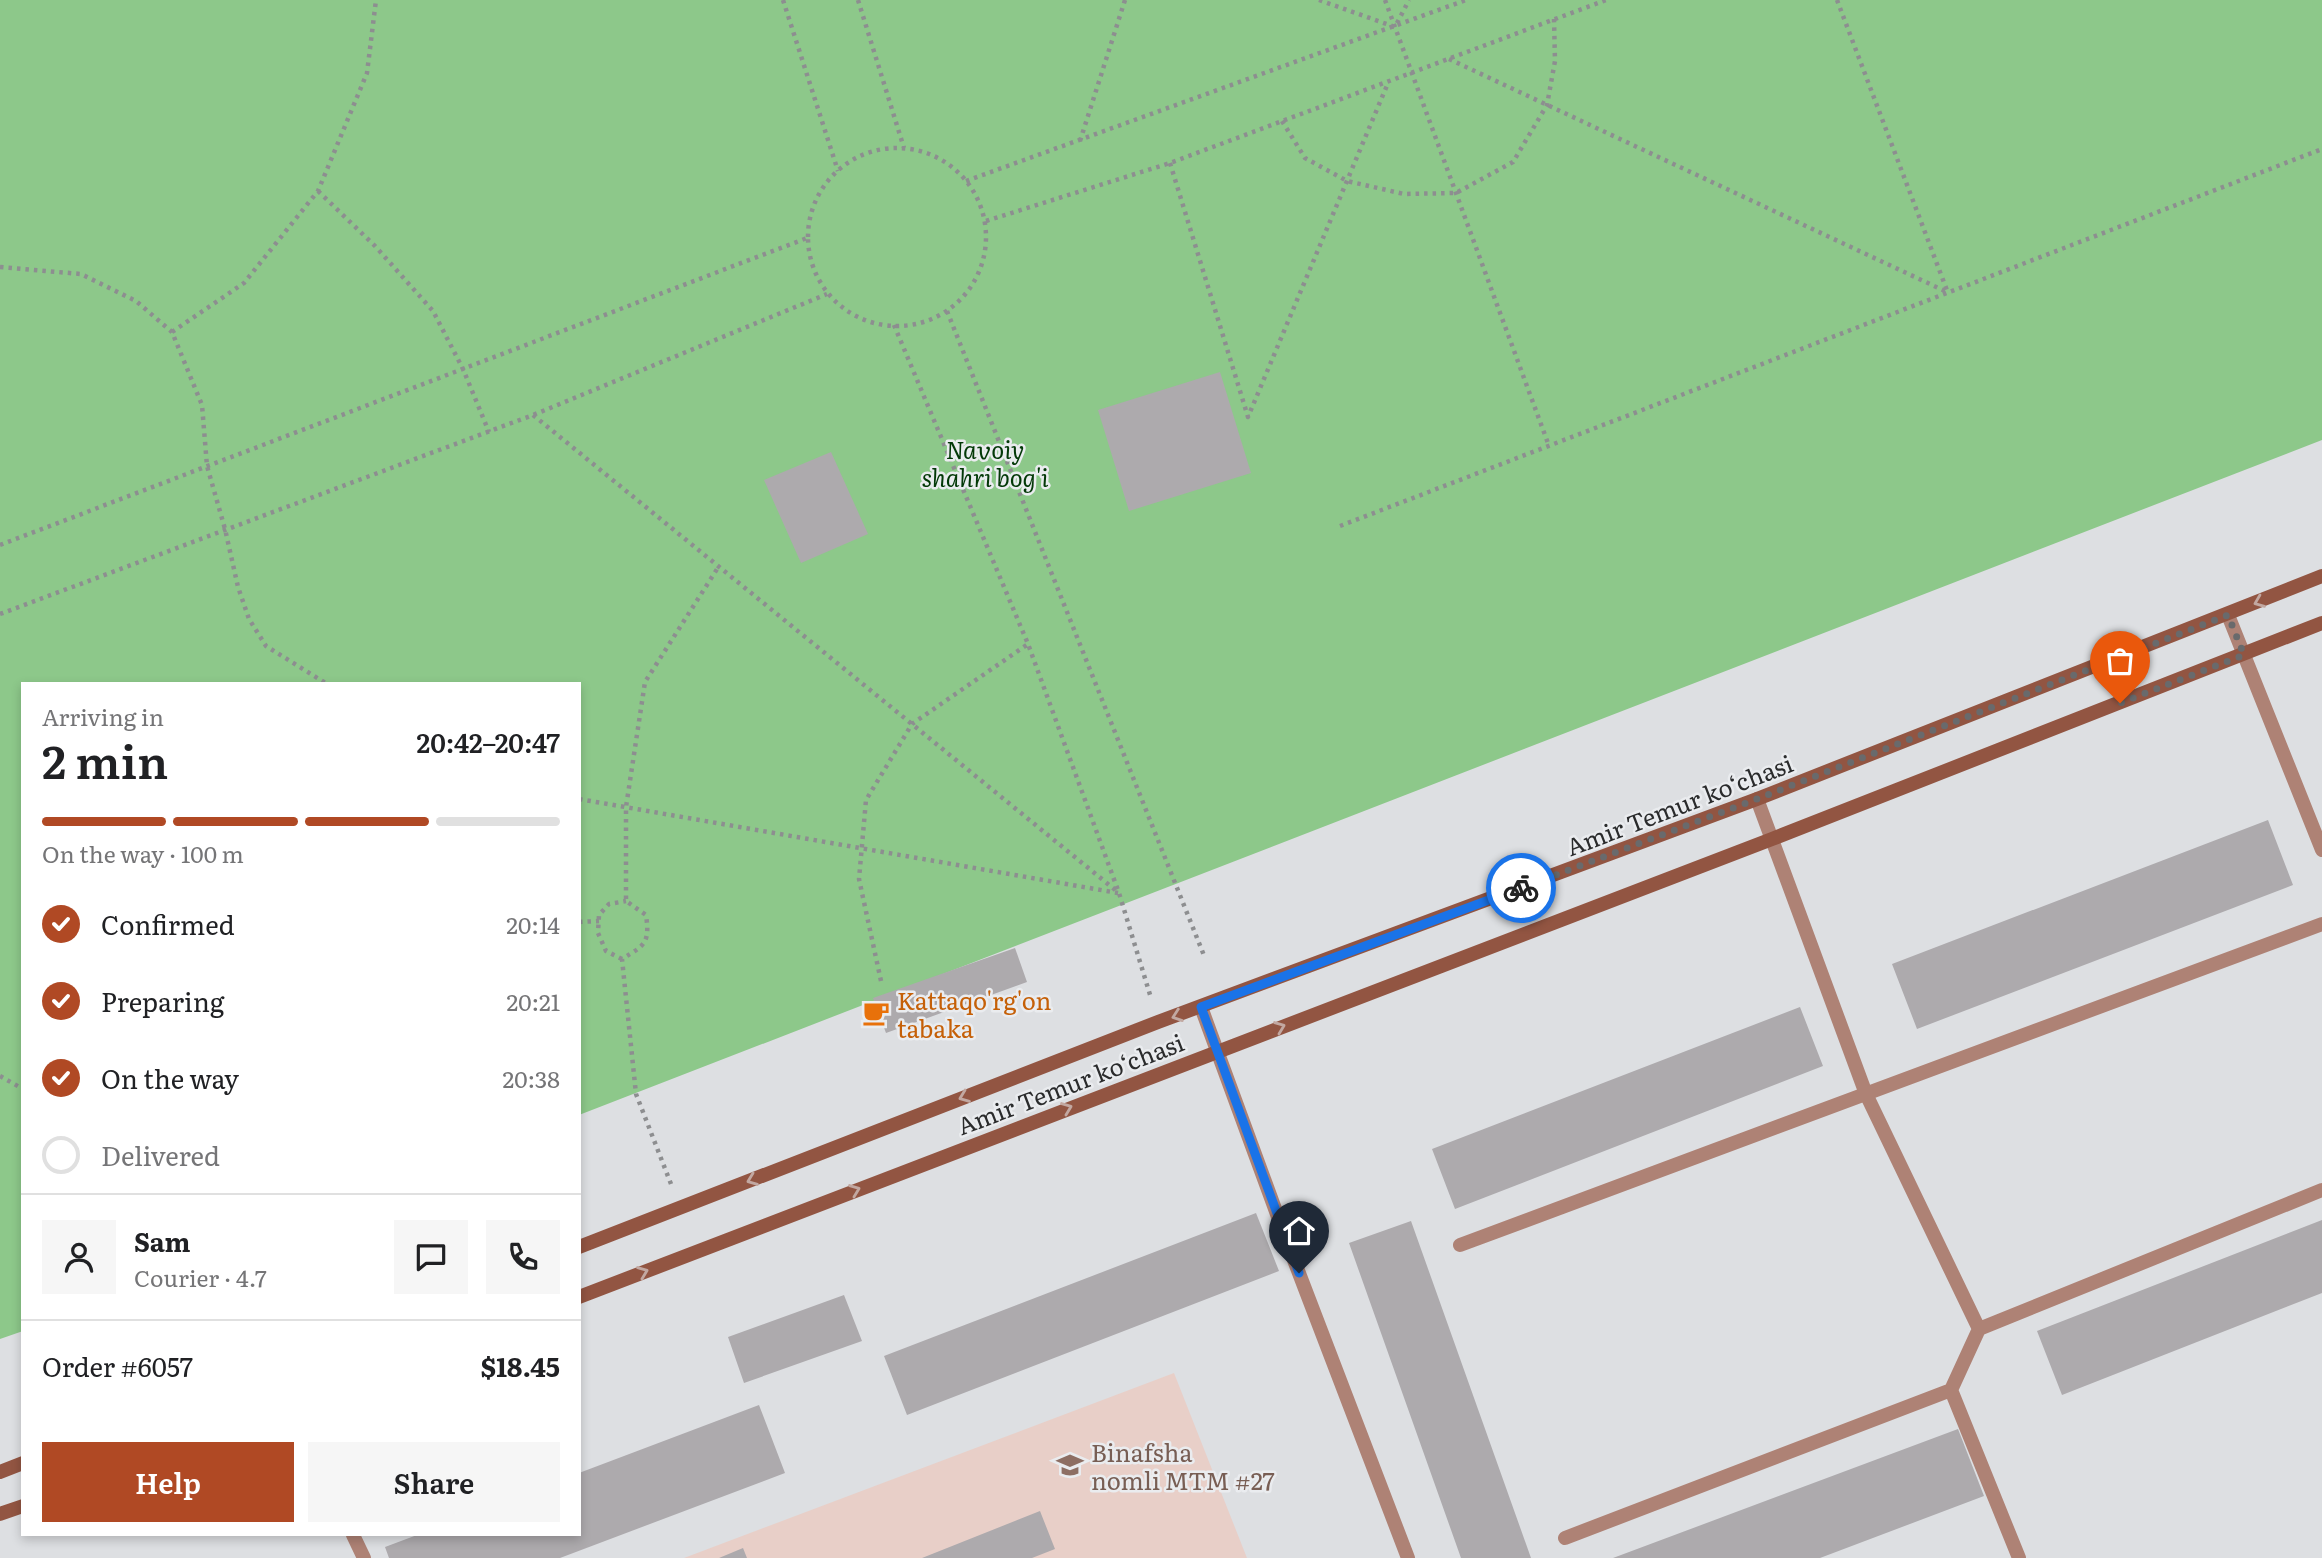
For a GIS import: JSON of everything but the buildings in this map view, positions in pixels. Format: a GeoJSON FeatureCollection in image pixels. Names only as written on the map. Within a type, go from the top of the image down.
{"type":"FeatureCollection","features":[{"type":"Feature","properties":{"kind":"main road","name":"Amir Temur ko‘chasi"},"geometry":{"type":"LineString","coordinates":[[581,1246],[1158,1022],[1757,799],[2322,576]]}},
{"type":"Feature","properties":{"kind":"main road","name":"Amir Temur ko‘chasi"},"geometry":{"type":"LineString","coordinates":[[581,1296],[1772,839],[2322,623]]}},
{"type":"Feature","properties":{"kind":"main road"},"geometry":{"type":"LineString","coordinates":[[0,1472],[21,1464]]}},
{"type":"Feature","properties":{"kind":"main road"},"geometry":{"type":"LineString","coordinates":[[0,1514],[21,1507]]}},
{"type":"Feature","properties":{"kind":"street"},"geometry":{"type":"LineString","coordinates":[[2228,615],[2322,850]]}},
{"type":"Feature","properties":{"kind":"street"},"geometry":{"type":"LineString","coordinates":[[1757,799],[1866,1094],[1979,1329]]}},
{"type":"Feature","properties":{"kind":"street"},"geometry":{"type":"LineString","coordinates":[[1460,1245],[2322,924]]}},
{"type":"Feature","properties":{"kind":"street"},"geometry":{"type":"LineString","coordinates":[[1201,1007],[1408,1558]]}},
{"type":"Feature","properties":{"kind":"street"},"geometry":{"type":"LineString","coordinates":[[1565,1538],[1951,1390],[1979,1329],[2322,1190]]}},
{"type":"Feature","properties":{"kind":"street"},"geometry":{"type":"LineString","coordinates":[[1951,1390],[2019,1558]]}},
{"type":"Feature","properties":{"kind":"street"},"geometry":{"type":"LineString","coordinates":[[353,1536],[364,1558]]}},
{"type":"Feature","properties":{"kind":"path"},"geometry":{"type":"LineString","coordinates":[[172,331],[244,283],[318,191],[367,72],[376,0]]}},
{"type":"Feature","properties":{"kind":"path"},"geometry":{"type":"LineString","coordinates":[[783,0],[838,171]]}},
{"type":"Feature","properties":{"kind":"path"},"geometry":{"type":"LineString","coordinates":[[859,0],[904,148]]}},
{"type":"Feature","properties":{"kind":"path"},"geometry":{"type":"LineString","coordinates":[[1079,142],[1125,0]]}},
{"type":"Feature","properties":{"kind":"path"},"geometry":{"type":"LineString","coordinates":[[1319,0],[1395,27]]}},
{"type":"Feature","properties":{"kind":"path"},"geometry":{"type":"LineString","coordinates":[[1385,0],[1549,446]]}},
{"type":"Feature","properties":{"kind":"path"},"geometry":{"type":"LineString","coordinates":[[1395,27],[1409,0]]}},
{"type":"Feature","properties":{"kind":"path"},"geometry":{"type":"LineString","coordinates":[[966,181],[1466,0]]}},
{"type":"Feature","properties":{"kind":"path"},"geometry":{"type":"LineString","coordinates":[[986,221],[1170,163],[1606,0]]}},
{"type":"Feature","properties":{"kind":"path"},"geometry":{"type":"LineString","coordinates":[[1838,0],[1948,293]]}},
{"type":"Feature","properties":{"kind":"path"},"geometry":{"type":"LineString","coordinates":[[1282,121],[1305,158],[1347,181],[1404,194],[1456,193],[1513,162],[1547,105],[1555,61],[1554,19]]}},
{"type":"Feature","properties":{"kind":"path"},"geometry":{"type":"LineString","coordinates":[[1449,59],[1948,293]]}},
{"type":"Feature","properties":{"kind":"path"},"geometry":{"type":"LineString","coordinates":[[1170,163],[1248,417],[1389,81]]}},
{"type":"Feature","properties":{"kind":"path"},"geometry":{"type":"LineString","coordinates":[[904,148],[932,154],[957,170],[976,193],[986,221],[986,250],[977,279],[960,302],[936,319],[907,327],[877,325],[849,313],[827,294],[812,268],[807,238],[811,209],[825,183],[847,162],[875,150],[904,148]]}},
{"type":"Feature","properties":{"kind":"path"},"geometry":{"type":"LineString","coordinates":[[1339,526],[2322,149]]}},
{"type":"Feature","properties":{"kind":"path"},"geometry":{"type":"LineString","coordinates":[[318,191],[375,246],[433,311],[463,369],[489,432]]}},
{"type":"Feature","properties":{"kind":"path"},"geometry":{"type":"LineString","coordinates":[[0,545],[807,238]]}},
{"type":"Feature","properties":{"kind":"path"},"geometry":{"type":"LineString","coordinates":[[0,267],[81,275],[136,301],[172,331],[202,405],[207,466],[238,587],[249,619],[266,646],[324,682]]}},
{"type":"Feature","properties":{"kind":"path"},"geometry":{"type":"LineString","coordinates":[[0,614],[533,415],[827,294]]}},
{"type":"Feature","properties":{"kind":"path"},"geometry":{"type":"LineString","coordinates":[[947,311],[1205,958]]}},
{"type":"Feature","properties":{"kind":"path"},"geometry":{"type":"LineString","coordinates":[[894,326],[1028,644],[1119,893],[1158,1022]]}},
{"type":"Feature","properties":{"kind":"path"},"geometry":{"type":"LineString","coordinates":[[533,415],[1119,893]]}},
{"type":"Feature","properties":{"kind":"path"},"geometry":{"type":"LineString","coordinates":[[626,901],[626,807],[645,682],[719,566]]}},
{"type":"Feature","properties":{"kind":"path"},"geometry":{"type":"LineString","coordinates":[[881,981],[859,879],[866,800],[912,724],[1028,644]]}},
{"type":"Feature","properties":{"kind":"path"},"geometry":{"type":"LineString","coordinates":[[581,799],[1119,893]]}},
{"type":"Feature","properties":{"kind":"path"},"geometry":{"type":"LineString","coordinates":[[626,901],[646,915],[649,933],[639,948],[622,959],[606,951],[597,933],[599,915],[609,904],[626,901]]}},
{"type":"Feature","properties":{"kind":"path"},"geometry":{"type":"LineString","coordinates":[[581,922],[598,921]]}},
{"type":"Feature","properties":{"kind":"path"},"geometry":{"type":"LineString","coordinates":[[622,959],[636,1094],[680,1208]]}},
{"type":"Feature","properties":{"kind":"path"},"geometry":{"type":"LineString","coordinates":[[0,1076],[21,1088]]}},
{"type":"Feature","properties":{"kind":"shaded area","name":"Binafsha nomli MTM #27"},"geometry":{"type":"Polygon","coordinates":[[[1174,1373],[1247,1558],[684,1558],[1174,1373]]]}},
{"type":"Feature","properties":{"kind":"green space","name":"Navoiy shahri bog'i"},"geometry":{"type":"Polygon","coordinates":[[[0,0],[2322,0],[2322,440],[581,1114],[581,682],[21,682],[21,1332],[0,1339],[0,0]]]}},
{"type":"Feature","properties":{"kind":"way so far"},"geometry":{"type":"LineString","coordinates":[[1521,888],[2228,615],[2244,655],[2120,703]]}},
{"type":"Feature","properties":{"kind":"place","name":"Kattaqo'rg'on tabaka"},"geometry":{"type":"Point","coordinates":[876,1013]}},
{"type":"Feature","properties":{"kind":"place","name":"Binafsha nomli MTM #27"},"geometry":{"type":"Point","coordinates":[1070,1465]}},
{"type":"Feature","properties":{"kind":"route"},"geometry":{"type":"LineString","coordinates":[[1299,1273],[1201,1007],[1521,888]]}}]}
